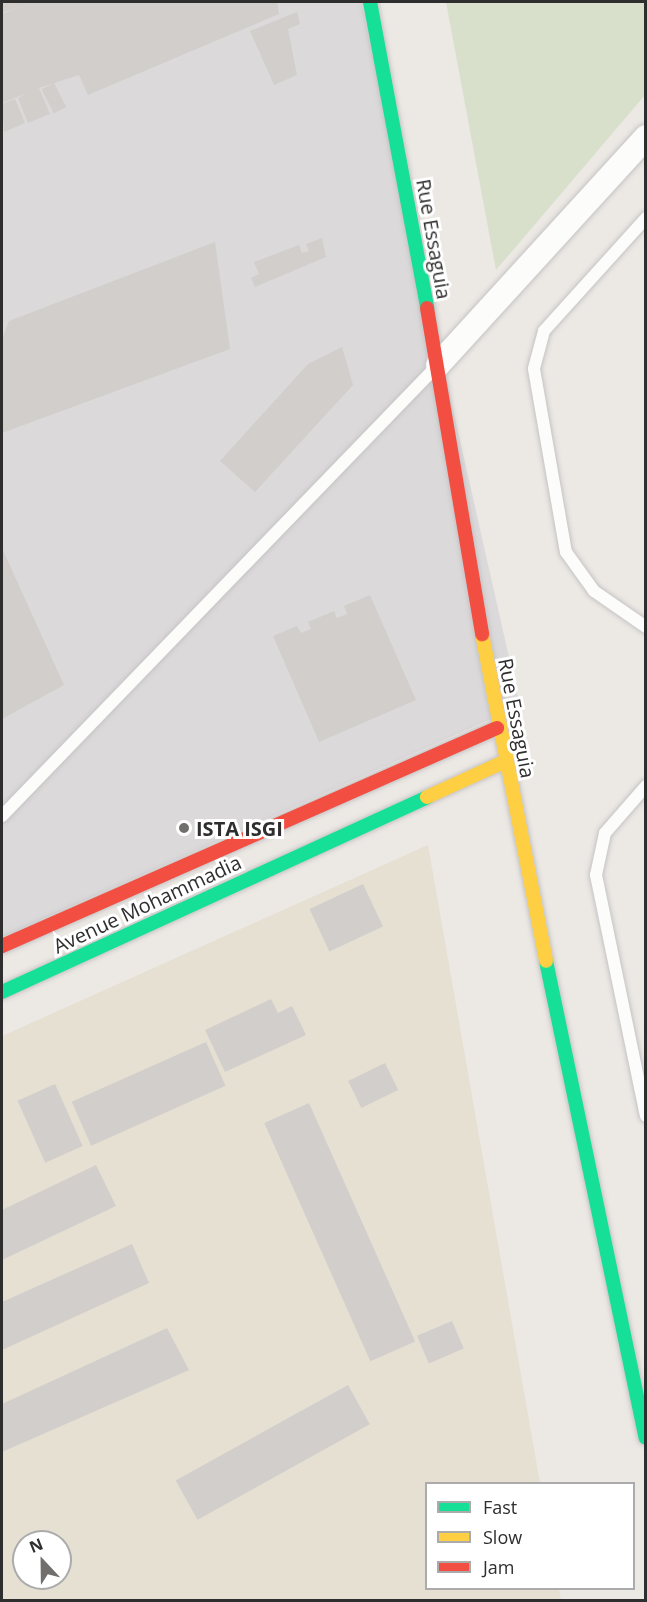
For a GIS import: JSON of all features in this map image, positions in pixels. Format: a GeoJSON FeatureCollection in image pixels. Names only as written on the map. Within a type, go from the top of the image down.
{"type":"FeatureCollection","features":[{"type":"Feature","properties":{"kind":"street","name":"Rue Essaguia"},"geometry":{"type":"LineString","coordinates":[[370,2],[438,365],[497,728],[506,761],[645,1438]]}},
{"type":"Feature","properties":{"kind":"street"},"geometry":{"type":"LineString","coordinates":[[438,365],[645,137]]}},
{"type":"Feature","properties":{"kind":"street","name":"Avenue Mohammadia"},"geometry":{"type":"LineString","coordinates":[[2,946],[497,728]]}},
{"type":"Feature","properties":{"kind":"street","name":"Avenue Mohammadia"},"geometry":{"type":"LineString","coordinates":[[2,992],[506,761]]}},
{"type":"Feature","properties":{"kind":"street"},"geometry":{"type":"LineString","coordinates":[[142,883],[160,920]]}},
{"type":"Feature","properties":{"kind":"lane"},"geometry":{"type":"LineString","coordinates":[[645,218],[544,331],[534,369],[566,552],[594,591],[645,627]]}},
{"type":"Feature","properties":{"kind":"lane"},"geometry":{"type":"LineString","coordinates":[[2,816],[438,365]]}},
{"type":"Feature","properties":{"kind":"lane"},"geometry":{"type":"LineString","coordinates":[[645,786],[605,833],[596,875],[645,1116]]}},
{"type":"Feature","properties":{"kind":"shaded area"},"geometry":{"type":"Polygon","coordinates":[[[2,2],[361,2],[520,706],[2,937],[2,2]]]}},
{"type":"Feature","properties":{"kind":"shaded area"},"geometry":{"type":"Polygon","coordinates":[[[428,845],[540,1482],[425,1482],[425,1590],[559,1590],[561,1600],[2,1600],[2,1036],[428,845]]]}},
{"type":"Feature","properties":{"kind":"green space"},"geometry":{"type":"Polygon","coordinates":[[[446,2],[645,2],[645,95],[496,270],[446,2]]]}},
{"type":"Feature","properties":{"kind":"building"},"geometry":{"type":"Polygon","coordinates":[[[2,2],[277,2],[279,14],[88,95],[79,75],[39,88],[50,114],[28,123],[18,98],[27,93],[2,103],[2,14],[23,6],[2,13],[2,2]]]}},
{"type":"Feature","properties":{"kind":"building"},"geometry":{"type":"Polygon","coordinates":[[[297,12],[300,24],[288,29],[297,75],[274,85],[250,31],[297,12]]]}},
{"type":"Feature","properties":{"kind":"building"},"geometry":{"type":"Polygon","coordinates":[[[54,83],[66,107],[54,113],[42,89],[54,83]]]}},
{"type":"Feature","properties":{"kind":"building"},"geometry":{"type":"Polygon","coordinates":[[[15,99],[25,123],[4,132],[2,104],[15,99]]]}},
{"type":"Feature","properties":{"kind":"building"},"geometry":{"type":"Polygon","coordinates":[[[322,238],[326,257],[255,287],[251,278],[259,274],[254,262],[299,245],[302,253],[309,251],[306,244],[322,238]]]}},
{"type":"Feature","properties":{"kind":"building"},"geometry":{"type":"Polygon","coordinates":[[[215,242],[230,349],[2,433],[2,339],[9,321],[215,242]]]}},
{"type":"Feature","properties":{"kind":"building"},"geometry":{"type":"Polygon","coordinates":[[[342,347],[353,385],[255,492],[220,461],[308,364],[342,347]]]}},
{"type":"Feature","properties":{"kind":"building"},"geometry":{"type":"Polygon","coordinates":[[[2,548],[64,685],[2,719],[2,548]]]}},
{"type":"Feature","properties":{"kind":"building"},"geometry":{"type":"Polygon","coordinates":[[[370,595],[416,700],[319,742],[273,636],[297,626],[301,633],[311,629],[308,622],[334,611],[337,618],[347,614],[344,606],[370,595]]]}},
{"type":"Feature","properties":{"kind":"building"},"geometry":{"type":"Polygon","coordinates":[[[363,884],[383,927],[329,952],[310,909],[363,884]]]}},
{"type":"Feature","properties":{"kind":"building"},"geometry":{"type":"Polygon","coordinates":[[[271,999],[278,1013],[292,1006],[306,1035],[225,1072],[205,1030],[271,999]]]}},
{"type":"Feature","properties":{"kind":"building"},"geometry":{"type":"Polygon","coordinates":[[[206,1042],[226,1086],[91,1146],[72,1102],[206,1042]]]}},
{"type":"Feature","properties":{"kind":"building"},"geometry":{"type":"Polygon","coordinates":[[[385,1063],[398,1090],[361,1108],[348,1081],[385,1063]]]}},
{"type":"Feature","properties":{"kind":"building"},"geometry":{"type":"Polygon","coordinates":[[[55,1084],[83,1146],[45,1163],[18,1101],[55,1084]]]}},
{"type":"Feature","properties":{"kind":"building"},"geometry":{"type":"Polygon","coordinates":[[[309,1103],[415,1341],[370,1361],[264,1123],[309,1103]]]}},
{"type":"Feature","properties":{"kind":"building"},"geometry":{"type":"Polygon","coordinates":[[[96,1165],[116,1206],[2,1260],[2,1210],[96,1165]]]}},
{"type":"Feature","properties":{"kind":"building"},"geometry":{"type":"Polygon","coordinates":[[[132,1244],[149,1283],[2,1350],[2,1302],[132,1244]]]}},
{"type":"Feature","properties":{"kind":"building"},"geometry":{"type":"Polygon","coordinates":[[[452,1321],[464,1349],[429,1363],[417,1336],[452,1321]]]}},
{"type":"Feature","properties":{"kind":"building"},"geometry":{"type":"Polygon","coordinates":[[[167,1328],[189,1370],[2,1452],[2,1404],[167,1328]]]}},
{"type":"Feature","properties":{"kind":"building"},"geometry":{"type":"Polygon","coordinates":[[[348,1385],[370,1424],[198,1520],[176,1481],[348,1385]]]}},
{"type":"Feature","properties":{"kind":"traffic: fast"},"geometry":{"type":"LineString","coordinates":[[370,2],[427,308]]}},
{"type":"Feature","properties":{"kind":"traffic: fast"},"geometry":{"type":"LineString","coordinates":[[2,992],[427,797]]}},
{"type":"Feature","properties":{"kind":"traffic: fast"},"geometry":{"type":"LineString","coordinates":[[546,961],[646,1438]]}},
{"type":"Feature","properties":{"kind":"traffic: slow"},"geometry":{"type":"LineString","coordinates":[[482,634],[546,961]]}},
{"type":"Feature","properties":{"kind":"traffic: slow"},"geometry":{"type":"LineString","coordinates":[[427,797],[506,761]]}},
{"type":"Feature","properties":{"kind":"traffic: jam"},"geometry":{"type":"LineString","coordinates":[[427,308],[482,634]]}},
{"type":"Feature","properties":{"kind":"traffic: jam"},"geometry":{"type":"LineString","coordinates":[[2,946],[497,728]]}},
{"type":"Feature","properties":{"kind":"place","name":"ISTA ISGI"},"geometry":{"type":"Point","coordinates":[184,828]}}]}
